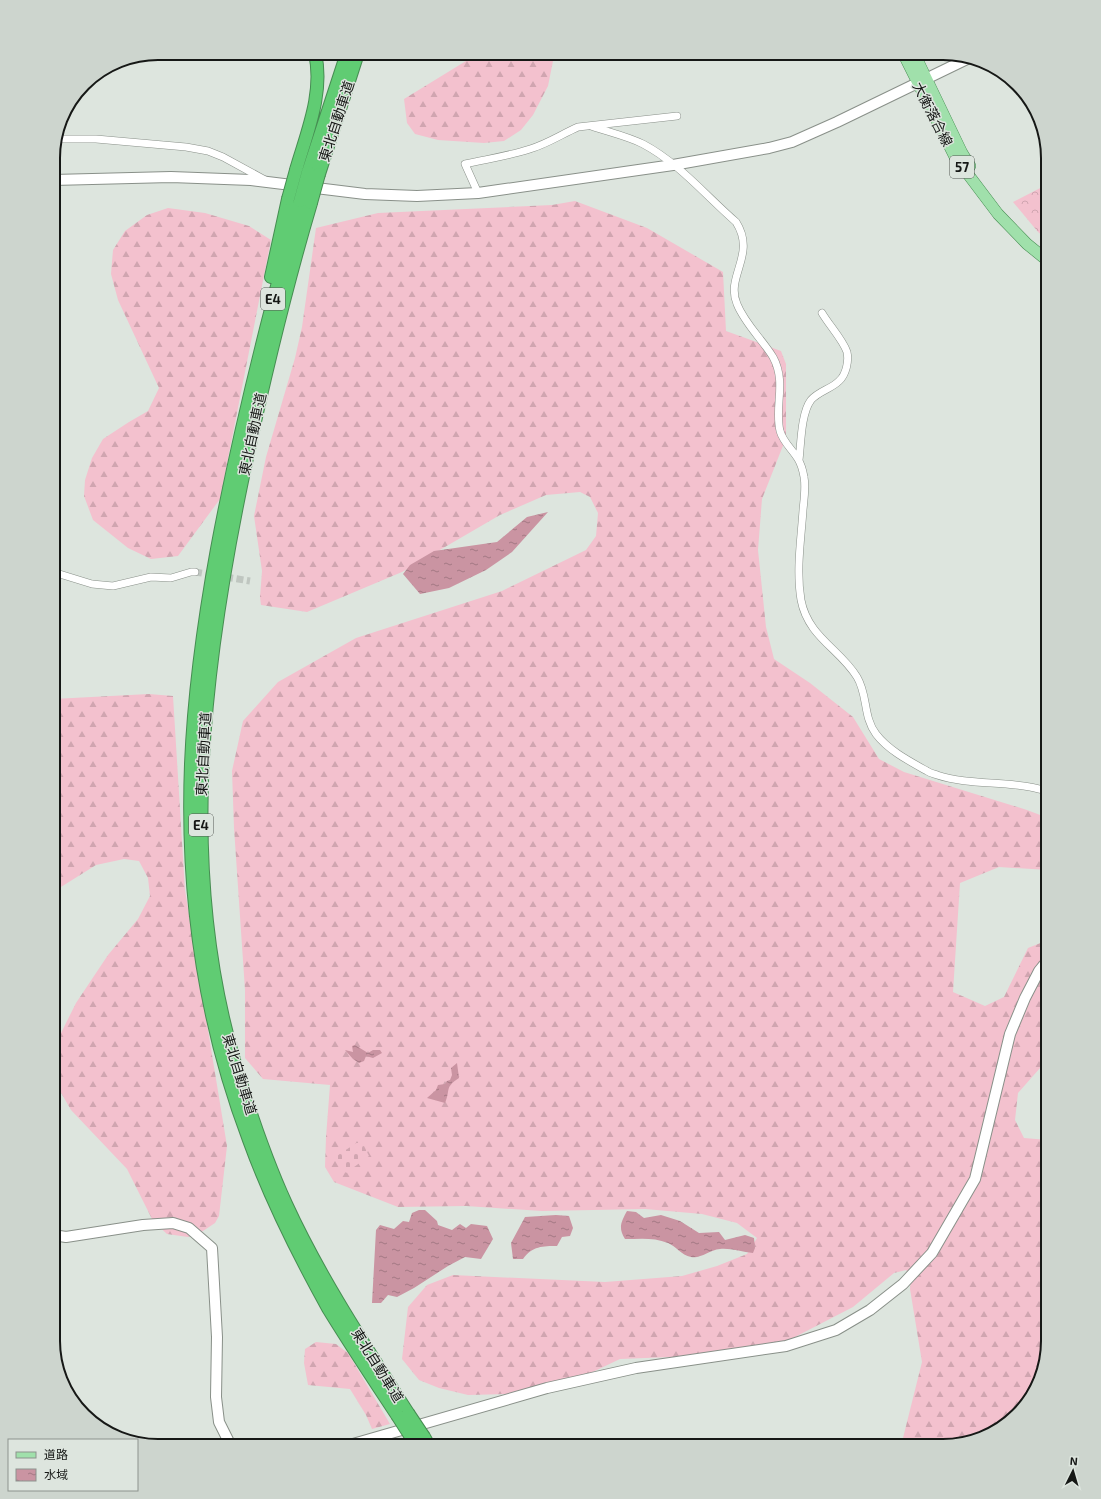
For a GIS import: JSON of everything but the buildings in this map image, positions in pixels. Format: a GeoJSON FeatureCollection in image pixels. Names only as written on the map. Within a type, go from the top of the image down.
{"type":"FeatureCollection","features":[{"type":"Feature","properties":{"kind":"highway"},"geometry":{"type":"LineString","coordinates":[[308,172],[316,99],[318,71],[316,60]]}},
{"type":"Feature","properties":{"kind":"highway","name":"東北自動車道"},"geometry":{"type":"LineString","coordinates":[[345,60],[299,201],[248,398],[224,512],[204,625],[193,726],[191,765],[191,850],[194,895],[202,960],[212,1018],[225,1068],[248,1139],[283,1222],[326,1303],[418,1439]]}},
{"type":"Feature","properties":{"kind":"highway","name":"東北自動車道"},"geometry":{"type":"LineString","coordinates":[[308,172],[334,126],[356,60]]}},
{"type":"Feature","properties":{"kind":"highway"},"geometry":{"type":"LineString","coordinates":[[334,126],[348,100],[362,60]]}},
{"type":"Feature","properties":{"kind":"highway","name":"東北自動車道"},"geometry":{"type":"LineString","coordinates":[[299,201],[295,258],[259,400],[235,513],[208,684],[202,764],[201,850],[204,894],[212,958],[222,1016],[235,1066],[272,1168],[286,1204],[316,1263],[402,1414]]}},
{"type":"Feature","properties":{"kind":"main road","name":"大衡落合線"},"geometry":{"type":"LineString","coordinates":[[908,60],[922,81],[962,153],[981,182],[1002,208],[1041,246]]}},
{"type":"Feature","properties":{"kind":"main road","name":"大衡落合線"},"geometry":{"type":"LineString","coordinates":[[916,60],[922,81],[955,157],[975,186],[998,214],[1027,244],[1041,255]]}},
{"type":"Feature","properties":{"kind":"street"},"geometry":{"type":"LineString","coordinates":[[60,180],[172,177],[251,180],[365,194],[417,196],[478,193],[673,165],[769,148],[792,142],[962,62]]}},
{"type":"Feature","properties":{"kind":"street"},"geometry":{"type":"LineString","coordinates":[[478,193],[466,164],[528,150],[578,127],[678,116]]}},
{"type":"Feature","properties":{"kind":"street"},"geometry":{"type":"LineString","coordinates":[[591,126],[642,144],[683,172],[736,222],[744,241],[742,260],[736,278],[734,293],[737,304],[743,316],[772,357],[777,368],[780,393],[780,432],[785,442],[799,460]]}},
{"type":"Feature","properties":{"kind":"street"},"geometry":{"type":"LineString","coordinates":[[62,139],[96,139],[186,147],[201,150],[223,157],[271,183]]}},
{"type":"Feature","properties":{"kind":"street"},"geometry":{"type":"LineString","coordinates":[[822,314],[847,353],[847,364],[839,381],[822,391],[811,400],[804,420],[799,460],[805,482],[799,570],[801,600],[804,613],[821,638],[845,662],[857,677],[862,688],[870,725],[886,745],[926,771],[947,778],[959,781],[1029,786],[1041,789]]}},
{"type":"Feature","properties":{"kind":"street"},"geometry":{"type":"LineString","coordinates":[[60,574],[92,584],[113,586],[151,577],[171,578],[195,572]]}},
{"type":"Feature","properties":{"kind":"street"},"geometry":{"type":"LineString","coordinates":[[370,1439],[539,1390],[636,1368],[786,1346],[836,1330],[870,1310],[903,1284],[932,1253],[974,1179],[1010,1034],[1025,998],[1041,970]]}},
{"type":"Feature","properties":{"kind":"street"},"geometry":{"type":"LineString","coordinates":[[60,1236],[66,1237],[143,1224],[173,1222],[189,1228],[212,1248],[217,1337],[216,1396],[219,1422],[228,1439]]}},
{"type":"Feature","properties":{"kind":"green space"},"geometry":{"type":"Polygon","coordinates":[[[468,60],[553,60],[548,86],[533,115],[521,130],[504,141],[484,143],[438,140],[415,134],[407,123],[404,99],[468,60]]]}},
{"type":"Feature","properties":{"kind":"green space"},"geometry":{"type":"Polygon","coordinates":[[[1041,188],[1041,234],[1038,232],[1013,202],[1041,188]]]}},
{"type":"Feature","properties":{"kind":"green space"},"geometry":{"type":"Polygon","coordinates":[[[575,201],[647,228],[723,272],[726,331],[781,351],[786,364],[786,438],[762,499],[758,550],[766,627],[774,659],[810,683],[853,717],[879,759],[904,772],[1041,815],[1041,870],[999,867],[960,883],[953,992],[985,1006],[1004,997],[1028,948],[1041,943],[1041,1067],[1018,1093],[1015,1120],[1024,1138],[1041,1139],[1040,1354],[1034,1378],[1021,1401],[1003,1419],[980,1432],[956,1438],[903,1439],[922,1362],[910,1289],[911,1276],[906,1270],[894,1273],[853,1307],[764,1353],[707,1358],[671,1357],[620,1359],[578,1379],[509,1394],[468,1395],[439,1388],[419,1380],[402,1359],[408,1307],[427,1285],[453,1275],[605,1282],[682,1276],[717,1266],[747,1254],[757,1238],[737,1223],[702,1214],[645,1209],[542,1211],[466,1206],[398,1207],[334,1182],[325,1167],[330,1085],[263,1079],[245,1058],[245,990],[234,828],[232,771],[243,721],[278,682],[356,638],[502,591],[586,550],[596,536],[598,513],[590,497],[580,492],[546,495],[500,515],[402,572],[307,612],[261,605],[260,597],[262,571],[254,516],[266,457],[295,358],[302,327],[316,228],[378,213],[552,205],[575,201]]]}},
{"type":"Feature","properties":{"kind":"green space"},"geometry":{"type":"Polygon","coordinates":[[[168,208],[205,213],[249,226],[271,240],[220,499],[178,556],[151,559],[128,548],[93,520],[84,496],[85,480],[92,458],[103,439],[148,411],[159,388],[118,300],[111,274],[113,250],[125,231],[147,215],[168,208]]]}},
{"type":"Feature","properties":{"kind":"green space"},"geometry":{"type":"Polygon","coordinates":[[[149,694],[173,696],[185,890],[227,1146],[219,1216],[215,1223],[203,1231],[188,1237],[167,1234],[153,1221],[127,1169],[71,1110],[60,1091],[60,1035],[76,1003],[108,955],[138,919],[150,896],[148,878],[139,861],[124,859],[96,865],[60,888],[60,699],[149,694]]]}},
{"type":"Feature","properties":{"kind":"green space"},"geometry":{"type":"Polygon","coordinates":[[[361,1140],[369,1156],[346,1173],[335,1157],[361,1140]]]}},
{"type":"Feature","properties":{"kind":"green space"},"geometry":{"type":"Polygon","coordinates":[[[316,1342],[336,1344],[348,1353],[390,1424],[372,1429],[366,1415],[350,1389],[308,1385],[304,1363],[305,1349],[316,1342]]]}},
{"type":"Feature","properties":{"kind":"water"},"geometry":{"type":"Polygon","coordinates":[[[548,512],[512,552],[486,570],[449,588],[420,594],[403,574],[410,565],[434,551],[497,542],[527,517],[548,512]]]}},
{"type":"Feature","properties":{"kind":"water"},"geometry":{"type":"Polygon","coordinates":[[[355,1045],[368,1053],[373,1050],[380,1050],[382,1053],[373,1058],[366,1056],[364,1061],[359,1063],[345,1050],[353,1052],[352,1046],[355,1045]]]}},
{"type":"Feature","properties":{"kind":"water"},"geometry":{"type":"Polygon","coordinates":[[[457,1063],[459,1078],[451,1084],[445,1103],[427,1098],[436,1090],[438,1085],[445,1084],[450,1080],[452,1075],[451,1068],[457,1063]]]}},
{"type":"Feature","properties":{"kind":"water"},"geometry":{"type":"Polygon","coordinates":[[[419,1210],[425,1210],[437,1221],[438,1225],[452,1230],[460,1224],[466,1228],[471,1224],[487,1226],[493,1239],[481,1259],[465,1257],[397,1297],[388,1295],[381,1303],[372,1303],[376,1230],[380,1225],[394,1229],[403,1221],[409,1222],[412,1213],[419,1210]]]}},
{"type":"Feature","properties":{"kind":"water"},"geometry":{"type":"Polygon","coordinates":[[[627,1211],[636,1212],[644,1218],[661,1215],[680,1221],[699,1233],[719,1232],[725,1240],[745,1235],[754,1238],[755,1248],[753,1253],[720,1249],[702,1256],[691,1257],[687,1256],[671,1244],[663,1241],[625,1239],[621,1225],[627,1211]]]}},
{"type":"Feature","properties":{"kind":"water"},"geometry":{"type":"Polygon","coordinates":[[[556,1215],[569,1216],[573,1228],[570,1236],[562,1237],[557,1246],[547,1246],[534,1249],[530,1251],[523,1259],[513,1259],[511,1243],[525,1217],[556,1215]]]}},
{"type":"Feature","properties":{"kind":"tunnel"},"geometry":{"type":"LineString","coordinates":[[195,572],[250,581]]}}]}
